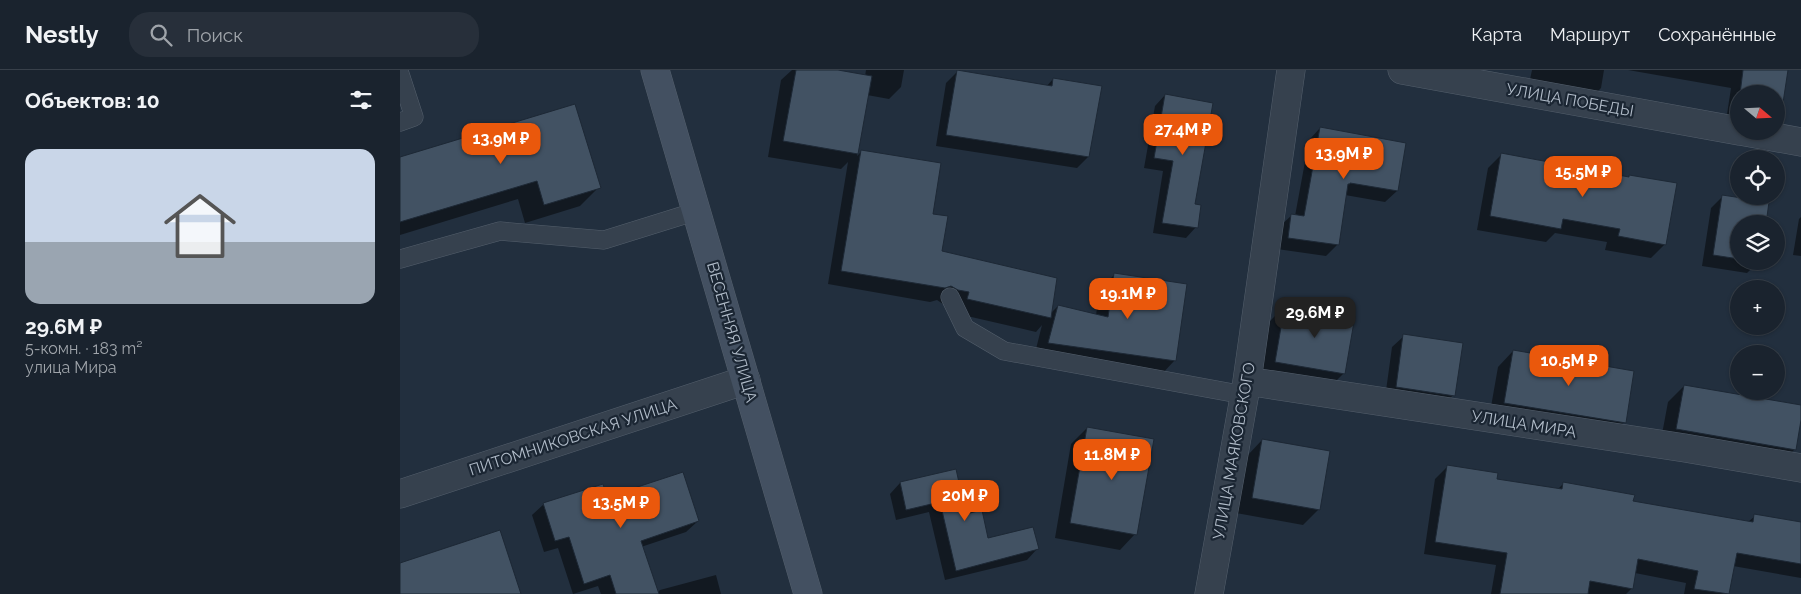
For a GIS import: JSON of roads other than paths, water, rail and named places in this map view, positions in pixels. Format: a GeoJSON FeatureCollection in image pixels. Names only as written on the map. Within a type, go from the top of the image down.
{"type":"FeatureCollection","features":[{"type":"Feature","properties":{"kind":"street","name":"ВЕСЕННЯЯ УЛИЦА"},"geometry":{"type":"LineString","coordinates":[[656,70],[808,594]]}},
{"type":"Feature","properties":{"kind":"street","name":"УЛИЦА МАЯКОВСКОГО"},"geometry":{"type":"LineString","coordinates":[[1209,594],[1246,388],[1291,70]]}},
{"type":"Feature","properties":{"kind":"street","name":"УЛИЦА ПОБЕДЫ"},"geometry":{"type":"LineString","coordinates":[[1402,70],[1730,129]]}},
{"type":"Feature","properties":{"kind":"street","name":"УЛИЦА ПОБЕДЫ"},"geometry":{"type":"LineString","coordinates":[[1785,139],[1801,142]]}},
{"type":"Feature","properties":{"kind":"street","name":"ПИТОМНИКОВСКАЯ УЛИЦА"},"geometry":{"type":"LineString","coordinates":[[400,494],[746,380]]}},
{"type":"Feature","properties":{"kind":"street","name":"УЛИЦА МИРА"},"geometry":{"type":"LineString","coordinates":[[1246,388],[1685,448],[1801,468]]}},
{"type":"Feature","properties":{"kind":"lane"},"geometry":{"type":"LineString","coordinates":[[400,74],[414,117],[400,122]]}},
{"type":"Feature","properties":{"kind":"lane"},"geometry":{"type":"LineString","coordinates":[[400,259],[500,231],[604,240],[697,211]]}},
{"type":"Feature","properties":{"kind":"lane"},"geometry":{"type":"LineString","coordinates":[[950,297],[966,328],[1004,351],[1246,388]]}}]}
